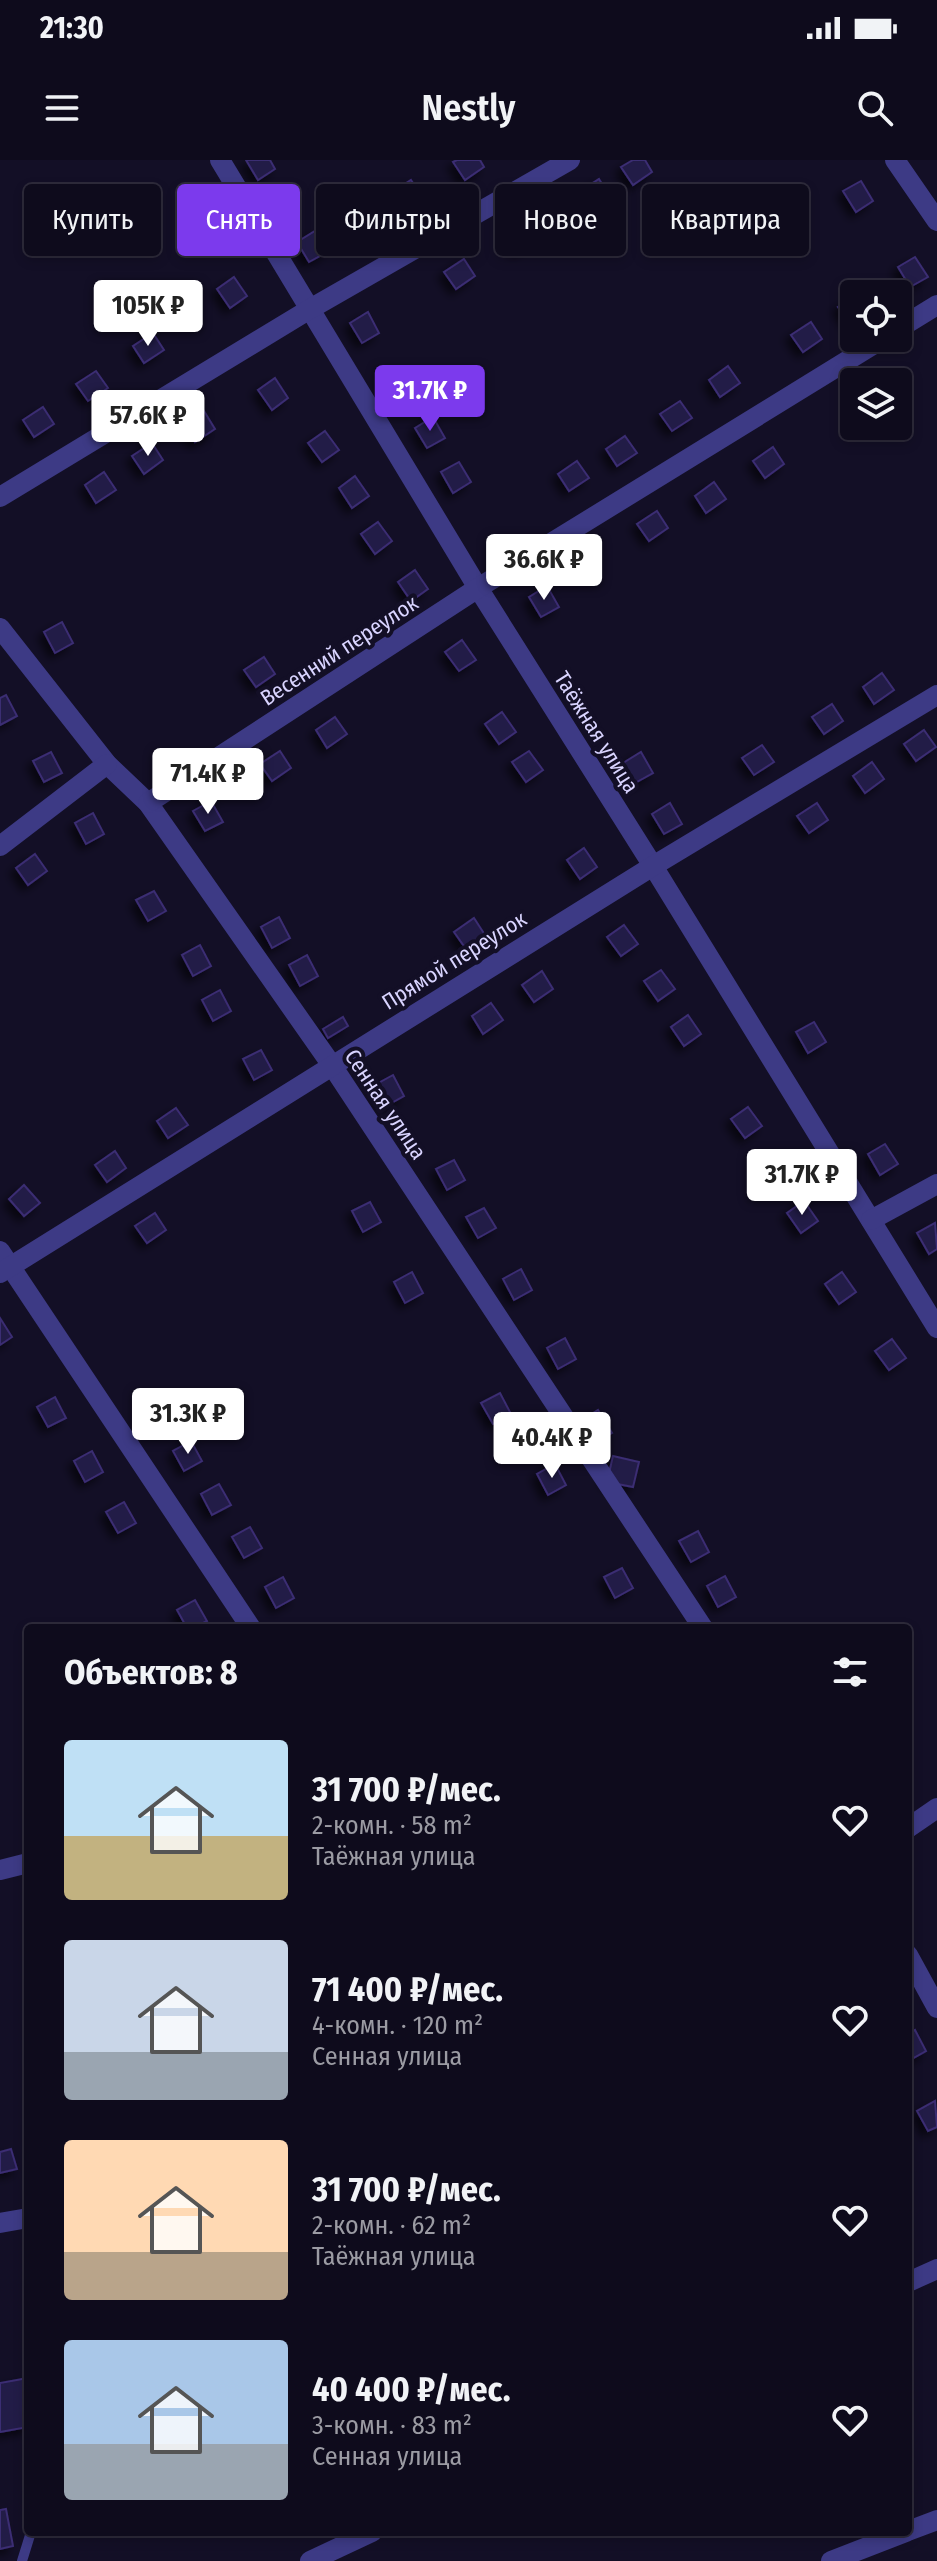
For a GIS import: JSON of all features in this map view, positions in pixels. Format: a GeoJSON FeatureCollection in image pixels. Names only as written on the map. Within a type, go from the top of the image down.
{"type":"FeatureCollection","features":[{"type":"Feature","properties":{"kind":"street","name":"Таёжная улица"},"geometry":{"type":"LineString","coordinates":[[220,160],[478,588],[937,1328]]}},
{"type":"Feature","properties":{"kind":"street"},"geometry":{"type":"LineString","coordinates":[[0,497],[310,309],[570,160]]}},
{"type":"Feature","properties":{"kind":"street"},"geometry":{"type":"LineString","coordinates":[[895,160],[937,221]]}},
{"type":"Feature","properties":{"kind":"street"},"geometry":{"type":"LineString","coordinates":[[912,320],[937,305]]}},
{"type":"Feature","properties":{"kind":"street","name":"Весенний переулок"},"geometry":{"type":"LineString","coordinates":[[148,803],[478,588],[861,352]]}},
{"type":"Feature","properties":{"kind":"street","name":"Сенная улица"},"geometry":{"type":"LineString","coordinates":[[0,628],[107,764],[148,803],[331,1064],[700,1624]]}},
{"type":"Feature","properties":{"kind":"street","name":"Прямой переулок"},"geometry":{"type":"LineString","coordinates":[[4,1263],[937,695]]}},
{"type":"Feature","properties":{"kind":"street"},"geometry":{"type":"LineString","coordinates":[[0,846],[107,764]]}},
{"type":"Feature","properties":{"kind":"street"},"geometry":{"type":"LineString","coordinates":[[871,1220],[937,1184]]}},
{"type":"Feature","properties":{"kind":"street"},"geometry":{"type":"LineString","coordinates":[[4,1263],[248,1624]]}},
{"type":"Feature","properties":{"kind":"street"},"geometry":{"type":"LineString","coordinates":[[912,1825],[937,1808]]}},
{"type":"Feature","properties":{"kind":"street"},"geometry":{"type":"LineString","coordinates":[[0,1870],[24,1864]]}},
{"type":"Feature","properties":{"kind":"street"},"geometry":{"type":"LineString","coordinates":[[912,1962],[937,2008]]}},
{"type":"Feature","properties":{"kind":"street"},"geometry":{"type":"LineString","coordinates":[[0,2223],[24,2219]]}},
{"type":"Feature","properties":{"kind":"street"},"geometry":{"type":"LineString","coordinates":[[912,2280],[937,2269]]}},
{"type":"Feature","properties":{"kind":"street"},"geometry":{"type":"LineString","coordinates":[[912,2530],[937,2520]]}},
{"type":"Feature","properties":{"kind":"street"},"geometry":{"type":"LineString","coordinates":[[310,2561],[363,2536]]}},
{"type":"Feature","properties":{"kind":"street"},"geometry":{"type":"LineString","coordinates":[[831,2561],[897,2536]]}},
{"type":"Feature","properties":{"kind":"lane"},"geometry":{"type":"LineString","coordinates":[[22,2561],[30,2536]]}},
{"type":"Feature","properties":{"kind":"building"},"geometry":{"type":"Polygon","coordinates":[[[246,160],[270,160],[275,169],[258,180],[246,160]]]}},
{"type":"Feature","properties":{"kind":"building"},"geometry":{"type":"Polygon","coordinates":[[[480,160],[484,167],[465,180],[453,162],[480,160]]]}},
{"type":"Feature","properties":{"kind":"building"},"geometry":{"type":"Polygon","coordinates":[[[633,160],[645,160],[652,172],[633,185],[621,167],[633,160]]]}},
{"type":"Feature","properties":{"kind":"building"},"geometry":{"type":"Polygon","coordinates":[[[861,181],[873,201],[856,212],[843,191],[861,181]]]}},
{"type":"Feature","properties":{"kind":"building"},"geometry":{"type":"Polygon","coordinates":[[[315,231],[316,256],[320,256],[309,262],[300,247],[300,240],[315,231]]]}},
{"type":"Feature","properties":{"kind":"building"},"geometry":{"type":"Polygon","coordinates":[[[915,257],[928,277],[912,286],[912,280],[906,280],[898,267],[915,257]]]}},
{"type":"Feature","properties":{"kind":"building"},"geometry":{"type":"Polygon","coordinates":[[[464,259],[475,276],[456,289],[444,272],[464,259]]]}},
{"type":"Feature","properties":{"kind":"building"},"geometry":{"type":"Polygon","coordinates":[[[234,277],[247,296],[230,308],[217,289],[234,277]]]}},
{"type":"Feature","properties":{"kind":"building"},"geometry":{"type":"Polygon","coordinates":[[[368,312],[379,333],[362,343],[350,323],[368,312]]]}},
{"type":"Feature","properties":{"kind":"building"},"geometry":{"type":"Polygon","coordinates":[[[811,322],[822,339],[803,352],[791,335],[811,322]]]}},
{"type":"Feature","properties":{"kind":"building"},"geometry":{"type":"Polygon","coordinates":[[[153,333],[164,350],[144,363],[133,346],[153,333]]]}},
{"type":"Feature","properties":{"kind":"building"},"geometry":{"type":"Polygon","coordinates":[[[728,366],[740,383],[720,397],[709,380],[728,366]]]}},
{"type":"Feature","properties":{"kind":"building"},"geometry":{"type":"Polygon","coordinates":[[[96,371],[108,388],[88,401],[76,384],[96,371]]]}},
{"type":"Feature","properties":{"kind":"building"},"geometry":{"type":"Polygon","coordinates":[[[275,378],[288,398],[272,410],[258,390],[275,378]]]}},
{"type":"Feature","properties":{"kind":"building"},"geometry":{"type":"Polygon","coordinates":[[[680,401],[692,418],[672,431],[660,414],[680,401]]]}},
{"type":"Feature","properties":{"kind":"building"},"geometry":{"type":"Polygon","coordinates":[[[43,407],[54,424],[34,437],[23,420],[43,407]]]}},
{"type":"Feature","properties":{"kind":"building"},"geometry":{"type":"Polygon","coordinates":[[[204,411],[215,429],[195,442],[184,424],[204,411]]]}},
{"type":"Feature","properties":{"kind":"building"},"geometry":{"type":"Polygon","coordinates":[[[433,417],[445,438],[427,448],[415,428],[433,417]]]}},
{"type":"Feature","properties":{"kind":"building"},"geometry":{"type":"Polygon","coordinates":[[[325,431],[339,450],[322,462],[308,443],[325,431]]]}},
{"type":"Feature","properties":{"kind":"building"},"geometry":{"type":"Polygon","coordinates":[[[625,436],[637,453],[617,466],[606,449],[625,436]]]}},
{"type":"Feature","properties":{"kind":"building"},"geometry":{"type":"Polygon","coordinates":[[[152,443],[163,460],[144,474],[132,456],[152,443]]]}},
{"type":"Feature","properties":{"kind":"building"},"geometry":{"type":"Polygon","coordinates":[[[773,447],[784,464],[765,478],[753,461],[773,447]]]}},
{"type":"Feature","properties":{"kind":"building"},"geometry":{"type":"Polygon","coordinates":[[[577,461],[589,478],[569,491],[558,474],[577,461]]]}},
{"type":"Feature","properties":{"kind":"building"},"geometry":{"type":"Polygon","coordinates":[[[459,462],[471,482],[453,493],[441,472],[459,462]]]}},
{"type":"Feature","properties":{"kind":"building"},"geometry":{"type":"Polygon","coordinates":[[[104,472],[116,490],[96,503],[85,485],[104,472]]]}},
{"type":"Feature","properties":{"kind":"building"},"geometry":{"type":"Polygon","coordinates":[[[355,476],[369,496],[352,508],[339,488],[355,476]]]}},
{"type":"Feature","properties":{"kind":"building"},"geometry":{"type":"Polygon","coordinates":[[[714,482],[726,499],[706,513],[695,496],[714,482]]]}},
{"type":"Feature","properties":{"kind":"building"},"geometry":{"type":"Polygon","coordinates":[[[657,511],[668,528],[649,541],[637,524],[657,511]]]}},
{"type":"Feature","properties":{"kind":"building"},"geometry":{"type":"Polygon","coordinates":[[[378,522],[392,541],[375,554],[361,534],[378,522]]]}},
{"type":"Feature","properties":{"kind":"building"},"geometry":{"type":"Polygon","coordinates":[[[415,570],[428,589],[411,601],[398,582],[415,570]]]}},
{"type":"Feature","properties":{"kind":"building"},"geometry":{"type":"Polygon","coordinates":[[[547,586],[559,607],[541,617],[529,597],[547,586]]]}},
{"type":"Feature","properties":{"kind":"building"},"geometry":{"type":"Polygon","coordinates":[[[62,622],[73,643],[55,653],[44,632],[62,622]]]}},
{"type":"Feature","properties":{"kind":"building"},"geometry":{"type":"Polygon","coordinates":[[[462,640],[476,660],[459,671],[445,652],[462,640]]]}},
{"type":"Feature","properties":{"kind":"building"},"geometry":{"type":"Polygon","coordinates":[[[264,657],[275,674],[256,687],[244,670],[264,657]]]}},
{"type":"Feature","properties":{"kind":"building"},"geometry":{"type":"Polygon","coordinates":[[[882,673],[894,690],[874,704],[863,687],[882,673]]]}},
{"type":"Feature","properties":{"kind":"building"},"geometry":{"type":"Polygon","coordinates":[[[6,695],[17,716],[0,725],[0,698],[6,695]]]}},
{"type":"Feature","properties":{"kind":"building"},"geometry":{"type":"Polygon","coordinates":[[[832,704],[843,721],[824,734],[812,717],[832,704]]]}},
{"type":"Feature","properties":{"kind":"building"},"geometry":{"type":"Polygon","coordinates":[[[502,712],[516,732],[499,744],[485,724],[502,712]]]}},
{"type":"Feature","properties":{"kind":"building"},"geometry":{"type":"Polygon","coordinates":[[[335,717],[347,734],[327,748],[316,730],[335,717]]]}},
{"type":"Feature","properties":{"kind":"building"},"geometry":{"type":"Polygon","coordinates":[[[924,730],[936,747],[916,761],[904,744],[924,730]]]}},
{"type":"Feature","properties":{"kind":"building"},"geometry":{"type":"Polygon","coordinates":[[[762,745],[774,762],[754,775],[742,758],[762,745]]]}},
{"type":"Feature","properties":{"kind":"building"},"geometry":{"type":"Polygon","coordinates":[[[280,751],[291,768],[272,781],[260,764],[280,751]]]}},
{"type":"Feature","properties":{"kind":"building"},"geometry":{"type":"Polygon","coordinates":[[[529,751],[543,770],[526,782],[512,762],[529,751]]]}},
{"type":"Feature","properties":{"kind":"building"},"geometry":{"type":"Polygon","coordinates":[[[51,752],[62,773],[44,782],[33,761],[51,752]]]}},
{"type":"Feature","properties":{"kind":"building"},"geometry":{"type":"Polygon","coordinates":[[[641,752],[653,773],[635,783],[623,763],[641,752]]]}},
{"type":"Feature","properties":{"kind":"building"},"geometry":{"type":"Polygon","coordinates":[[[872,762],[884,779],[865,793],[853,776],[872,762]]]}},
{"type":"Feature","properties":{"kind":"building"},"geometry":{"type":"Polygon","coordinates":[[[211,801],[223,822],[205,831],[193,811],[211,801]]]}},
{"type":"Feature","properties":{"kind":"building"},"geometry":{"type":"Polygon","coordinates":[[[670,803],[682,824],[664,834],[652,814],[670,803]]]}},
{"type":"Feature","properties":{"kind":"building"},"geometry":{"type":"Polygon","coordinates":[[[817,803],[828,820],[809,833],[797,816],[817,803]]]}},
{"type":"Feature","properties":{"kind":"building"},"geometry":{"type":"Polygon","coordinates":[[[93,813],[104,834],[86,844],[75,823],[93,813]]]}},
{"type":"Feature","properties":{"kind":"building"},"geometry":{"type":"Polygon","coordinates":[[[584,848],[597,867],[580,879],[567,860],[584,848]]]}},
{"type":"Feature","properties":{"kind":"building"},"geometry":{"type":"Polygon","coordinates":[[[35,854],[47,871],[28,885],[16,868],[35,854]]]}},
{"type":"Feature","properties":{"kind":"building"},"geometry":{"type":"Polygon","coordinates":[[[154,891],[166,911],[148,921],[136,900],[154,891]]]}},
{"type":"Feature","properties":{"kind":"building"},"geometry":{"type":"Polygon","coordinates":[[[279,917],[290,938],[272,948],[261,927],[279,917]]]}},
{"type":"Feature","properties":{"kind":"building"},"geometry":{"type":"Polygon","coordinates":[[[474,918],[485,935],[466,949],[454,932],[474,918]]]}},
{"type":"Feature","properties":{"kind":"building"},"geometry":{"type":"Polygon","coordinates":[[[624,925],[638,944],[621,956],[607,937],[624,925]]]}},
{"type":"Feature","properties":{"kind":"building"},"geometry":{"type":"Polygon","coordinates":[[[200,945],[211,966],[193,976],[182,955],[200,945]]]}},
{"type":"Feature","properties":{"kind":"building"},"geometry":{"type":"Polygon","coordinates":[[[307,955],[318,976],[300,986],[289,965],[307,955]]]}},
{"type":"Feature","properties":{"kind":"building"},"geometry":{"type":"Polygon","coordinates":[[[661,970],[675,989],[658,1001],[644,981],[661,970]]]}},
{"type":"Feature","properties":{"kind":"building"},"geometry":{"type":"Polygon","coordinates":[[[542,971],[553,989],[534,1002],[522,985],[542,971]]]}},
{"type":"Feature","properties":{"kind":"building"},"geometry":{"type":"Polygon","coordinates":[[[220,990],[231,1011],[213,1021],[202,1000],[220,990]]]}},
{"type":"Feature","properties":{"kind":"building"},"geometry":{"type":"Polygon","coordinates":[[[491,1003],[503,1020],[483,1034],[472,1016],[491,1003]]]}},
{"type":"Feature","properties":{"kind":"building"},"geometry":{"type":"Polygon","coordinates":[[[688,1015],[701,1034],[684,1046],[671,1027],[688,1015]]]}},
{"type":"Feature","properties":{"kind":"building"},"geometry":{"type":"Polygon","coordinates":[[[343,1017],[348,1026],[328,1038],[323,1029],[343,1017]]]}},
{"type":"Feature","properties":{"kind":"building"},"geometry":{"type":"Polygon","coordinates":[[[814,1022],[826,1042],[808,1053],[796,1032],[814,1022]]]}},
{"type":"Feature","properties":{"kind":"building"},"geometry":{"type":"Polygon","coordinates":[[[261,1050],[272,1070],[254,1080],[243,1059],[261,1050]]]}},
{"type":"Feature","properties":{"kind":"building"},"geometry":{"type":"Polygon","coordinates":[[[393,1075],[404,1096],[386,1106],[375,1085],[393,1075]]]}},
{"type":"Feature","properties":{"kind":"building"},"geometry":{"type":"Polygon","coordinates":[[[748,1107],[762,1126],[745,1138],[731,1119],[748,1107]]]}},
{"type":"Feature","properties":{"kind":"building"},"geometry":{"type":"Polygon","coordinates":[[[176,1108],[188,1125],[168,1138],[157,1121],[176,1108]]]}},
{"type":"Feature","properties":{"kind":"building"},"geometry":{"type":"Polygon","coordinates":[[[885,1144],[898,1164],[880,1175],[868,1154],[885,1144]]]}},
{"type":"Feature","properties":{"kind":"building"},"geometry":{"type":"Polygon","coordinates":[[[115,1151],[126,1168],[107,1182],[95,1165],[115,1151]]]}},
{"type":"Feature","properties":{"kind":"building"},"geometry":{"type":"Polygon","coordinates":[[[454,1160],[465,1180],[447,1190],[436,1169],[454,1160]]]}},
{"type":"Feature","properties":{"kind":"building"},"geometry":{"type":"Polygon","coordinates":[[[24,1185],[40,1203],[24,1216],[9,1199],[24,1185]]]}},
{"type":"Feature","properties":{"kind":"building"},"geometry":{"type":"Polygon","coordinates":[[[804,1201],[818,1221],[801,1233],[787,1213],[804,1201]]]}},
{"type":"Feature","properties":{"kind":"building"},"geometry":{"type":"Polygon","coordinates":[[[370,1202],[381,1222],[363,1232],[352,1211],[370,1202]]]}},
{"type":"Feature","properties":{"kind":"building"},"geometry":{"type":"Polygon","coordinates":[[[484,1208],[496,1228],[478,1238],[466,1217],[484,1208]]]}},
{"type":"Feature","properties":{"kind":"building"},"geometry":{"type":"Polygon","coordinates":[[[155,1213],[166,1230],[147,1243],[135,1226],[155,1213]]]}},
{"type":"Feature","properties":{"kind":"building"},"geometry":{"type":"Polygon","coordinates":[[[935,1223],[937,1249],[929,1254],[917,1233],[935,1223]]]}},
{"type":"Feature","properties":{"kind":"building"},"geometry":{"type":"Polygon","coordinates":[[[521,1269],[532,1290],[514,1300],[503,1279],[521,1269]]]}},
{"type":"Feature","properties":{"kind":"building"},"geometry":{"type":"Polygon","coordinates":[[[412,1272],[423,1293],[405,1303],[394,1282],[412,1272]]]}},
{"type":"Feature","properties":{"kind":"building"},"geometry":{"type":"Polygon","coordinates":[[[842,1272],[856,1292],[839,1304],[825,1284],[842,1272]]]}},
{"type":"Feature","properties":{"kind":"building"},"geometry":{"type":"Polygon","coordinates":[[[0,1318],[12,1337],[0,1345],[0,1318]]]}},
{"type":"Feature","properties":{"kind":"building"},"geometry":{"type":"Polygon","coordinates":[[[565,1338],[576,1359],[558,1369],[547,1348],[565,1338]]]}},
{"type":"Feature","properties":{"kind":"building"},"geometry":{"type":"Polygon","coordinates":[[[892,1339],[906,1358],[889,1370],[875,1351],[892,1339]]]}},
{"type":"Feature","properties":{"kind":"building"},"geometry":{"type":"Polygon","coordinates":[[[500,1393],[511,1414],[493,1424],[481,1403],[500,1393]]]}},
{"type":"Feature","properties":{"kind":"building"},"geometry":{"type":"Polygon","coordinates":[[[55,1397],[66,1418],[48,1427],[37,1407],[55,1397]]]}},
{"type":"Feature","properties":{"kind":"building"},"geometry":{"type":"Polygon","coordinates":[[[164,1399],[176,1420],[158,1430],[146,1409],[164,1399]]]}},
{"type":"Feature","properties":{"kind":"building"},"geometry":{"type":"Polygon","coordinates":[[[598,1410],[612,1433],[592,1445],[578,1423],[598,1410]]]}},
{"type":"Feature","properties":{"kind":"building"},"geometry":{"type":"Polygon","coordinates":[[[191,1441],[202,1461],[184,1471],[173,1451],[191,1441]]]}},
{"type":"Feature","properties":{"kind":"building"},"geometry":{"type":"Polygon","coordinates":[[[92,1451],[103,1472],[85,1482],[74,1461],[92,1451]]]}},
{"type":"Feature","properties":{"kind":"building"},"geometry":{"type":"Polygon","coordinates":[[[613,1456],[639,1462],[633,1487],[607,1482],[613,1456]]]}},
{"type":"Feature","properties":{"kind":"building"},"geometry":{"type":"Polygon","coordinates":[[[555,1464],[566,1485],[548,1495],[537,1474],[555,1464]]]}},
{"type":"Feature","properties":{"kind":"building"},"geometry":{"type":"Polygon","coordinates":[[[219,1484],[231,1505],[212,1515],[201,1494],[219,1484]]]}},
{"type":"Feature","properties":{"kind":"building"},"geometry":{"type":"Polygon","coordinates":[[[124,1502],[136,1523],[118,1533],[106,1512],[124,1502]]]}},
{"type":"Feature","properties":{"kind":"building"},"geometry":{"type":"Polygon","coordinates":[[[250,1527],[262,1548],[244,1558],[232,1537],[250,1527]]]}},
{"type":"Feature","properties":{"kind":"building"},"geometry":{"type":"Polygon","coordinates":[[[698,1531],[709,1552],[691,1562],[679,1541],[698,1531]]]}},
{"type":"Feature","properties":{"kind":"building"},"geometry":{"type":"Polygon","coordinates":[[[622,1568],[633,1588],[615,1598],[604,1577],[622,1568]]]}},
{"type":"Feature","properties":{"kind":"building"},"geometry":{"type":"Polygon","coordinates":[[[725,1576],[736,1597],[718,1607],[707,1586],[725,1576]]]}},
{"type":"Feature","properties":{"kind":"building"},"geometry":{"type":"Polygon","coordinates":[[[283,1577],[294,1598],[276,1608],[265,1587],[283,1577]]]}},
{"type":"Feature","properties":{"kind":"building"},"geometry":{"type":"Polygon","coordinates":[[[195,1600],[207,1621],[185,1624],[177,1610],[195,1600]]]}},
{"type":"Feature","properties":{"kind":"building"},"geometry":{"type":"Polygon","coordinates":[[[915,2030],[926,2051],[912,2059],[912,2032],[915,2030]]]}},
{"type":"Feature","properties":{"kind":"building"},"geometry":{"type":"Polygon","coordinates":[[[935,2101],[937,2127],[928,2131],[917,2111],[935,2101]]]}},
{"type":"Feature","properties":{"kind":"building"},"geometry":{"type":"Polygon","coordinates":[[[11,2149],[17,2169],[0,2173],[0,2152],[11,2149]]]}},
{"type":"Feature","properties":{"kind":"building"},"geometry":{"type":"Polygon","coordinates":[[[24,2379],[24,2428],[0,2432],[0,2383],[24,2379]]]}},
{"type":"Feature","properties":{"kind":"building"},"geometry":{"type":"Polygon","coordinates":[[[6,2509],[13,2546],[0,2549],[0,2510],[6,2509]]]}}]}
